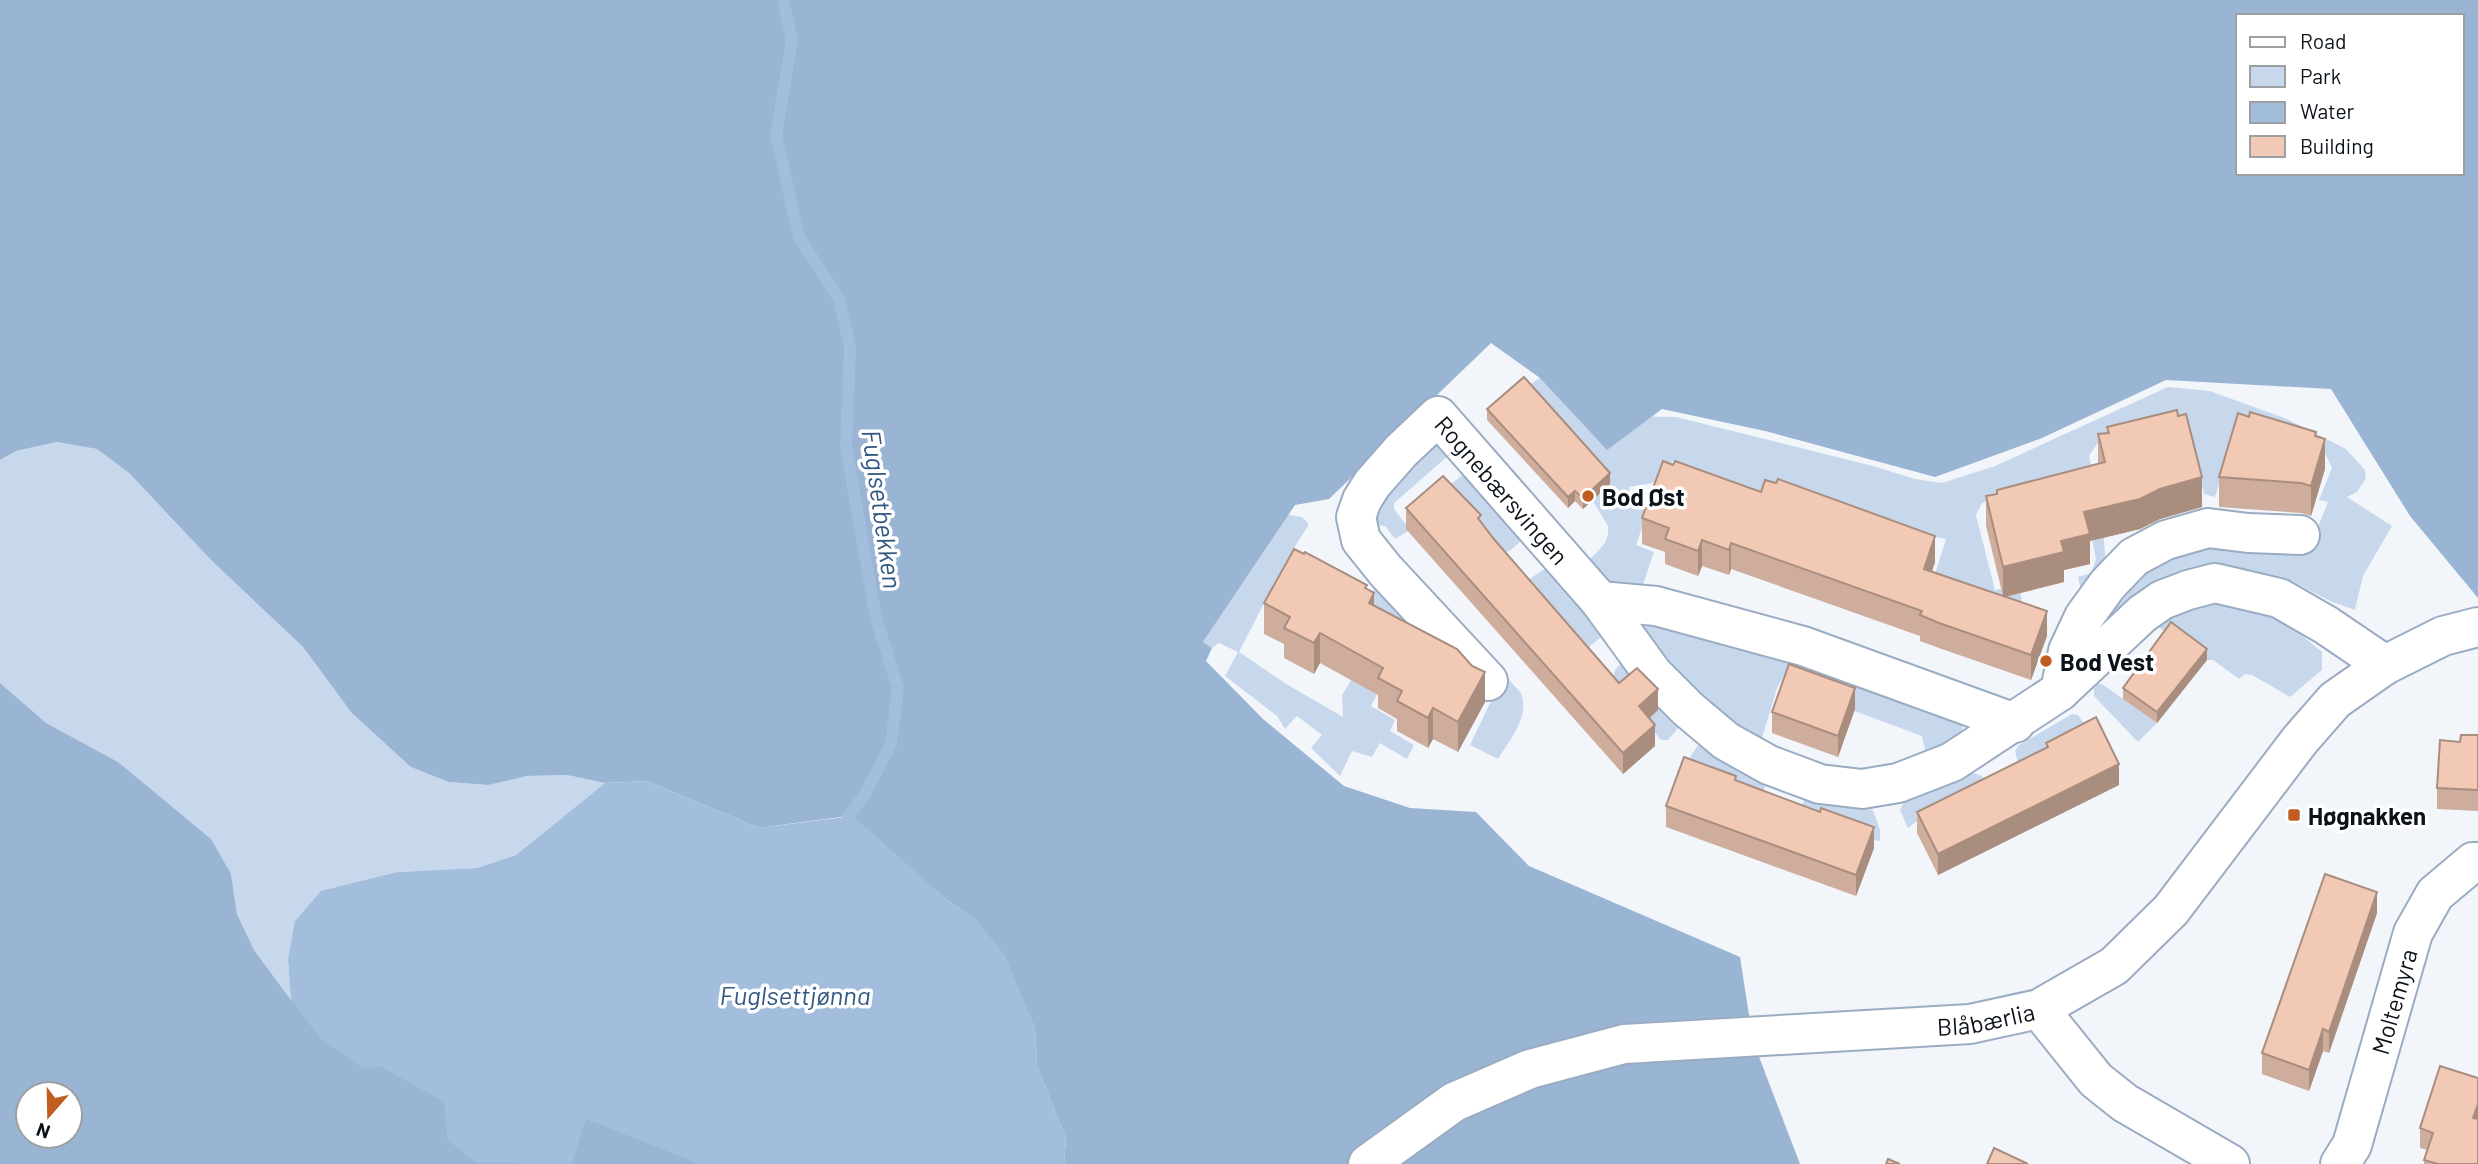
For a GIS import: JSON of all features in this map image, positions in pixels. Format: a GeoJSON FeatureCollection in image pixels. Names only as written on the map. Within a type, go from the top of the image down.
{"type":"FeatureCollection","features":[{"type":"Feature","properties":{"kind":"street","name":"Rognebærsvingen"},"geometry":{"type":"LineString","coordinates":[[1488,681],[1385,570],[1361,540],[1356,517],[1372,484],[1438,416],[1600,601],[1654,674],[1688,709],[1726,741],[1769,765],[1819,784],[1862,789],[1898,783],[1952,762],[2060,691],[2142,614],[2162,600],[2215,583],[2279,598],[2326,625],[2385,665]]}},
{"type":"Feature","properties":{"kind":"street"},"geometry":{"type":"LineString","coordinates":[[2060,691],[2068,651],[2084,617],[2108,584],[2134,557],[2166,540],[2208,528],[2300,535]]}},
{"type":"Feature","properties":{"kind":"street"},"geometry":{"type":"LineString","coordinates":[[1600,601],[1656,606],[1803,646],[2015,723]]}},
{"type":"Feature","properties":{"kind":"street","name":"Blåbærlia"},"geometry":{"type":"LineString","coordinates":[[1368,1164],[1454,1102],[1530,1069],[1624,1044],[1970,1024],[2039,1009],[2114,966],[2171,910],[2300,740],[2335,700],[2385,665],[2443,636],[2478,626]]}},
{"type":"Feature","properties":{"kind":"street","name":"Moltemyra"},"geometry":{"type":"LineString","coordinates":[[2340,1164],[2352,1146],[2413,933],[2435,894],[2473,862],[2478,862]]}},
{"type":"Feature","properties":{"kind":"street"},"geometry":{"type":"LineString","coordinates":[[2039,1009],[2096,1080],[2125,1103],[2230,1164]]}},
{"type":"Feature","properties":{"kind":"green space"},"geometry":{"type":"Polygon","coordinates":[[[1540,378],[1614,416],[1676,417],[1915,479],[1942,483],[1995,466],[2168,387],[2210,391],[2287,419],[2346,449],[2365,470],[2366,478],[2357,492],[2347,497],[2392,526],[2363,576],[2355,610],[2332,602],[2283,577],[2229,567],[2205,568],[2190,570],[2153,585],[2091,641],[2119,589],[2174,548],[2313,539],[2328,502],[2319,500],[2332,468],[2325,453],[2230,449],[2215,497],[2204,494],[2194,449],[2135,433],[2097,444],[2089,456],[2102,519],[2106,564],[2081,590],[2078,577],[2091,573],[2096,559],[2083,495],[2077,480],[1982,503],[1976,515],[1995,590],[2019,585],[2024,613],[1929,593],[1946,539],[1750,500],[1753,488],[1674,460],[1653,483],[1629,487],[1630,495],[1637,494],[1650,505],[1636,545],[1654,552],[1640,593],[1587,576],[1589,560],[1606,541],[1608,526],[1524,388],[1540,378]]]}},
{"type":"Feature","properties":{"kind":"green space"},"geometry":{"type":"Polygon","coordinates":[[[57,442],[97,449],[129,473],[212,561],[303,647],[351,712],[449,782],[487,785],[527,776],[567,775],[605,783],[516,855],[477,868],[398,872],[288,960],[291,1000],[254,950],[237,914],[231,874],[118,762],[45,723],[0,683],[0,460],[16,451],[57,442]]]}},
{"type":"Feature","properties":{"kind":"green space"},"geometry":{"type":"Polygon","coordinates":[[[1438,443],[1448,456],[1394,503],[1394,509],[1410,530],[1395,539],[1385,526],[1377,525],[1383,540],[1521,693],[1521,719],[1498,759],[1470,745],[1489,705],[1505,683],[1374,541],[1374,501],[1419,452],[1438,443]]]}},
{"type":"Feature","properties":{"kind":"green space"},"geometry":{"type":"Polygon","coordinates":[[[1465,476],[1522,540],[1510,551],[1504,552],[1450,485],[1465,476]]]}},
{"type":"Feature","properties":{"kind":"green space"},"geometry":{"type":"Polygon","coordinates":[[[1288,515],[1302,517],[1308,526],[1287,559],[1239,652],[1343,717],[1342,695],[1356,672],[1364,609],[1380,577],[1417,617],[1371,706],[1395,720],[1390,731],[1414,745],[1407,759],[1380,743],[1372,757],[1352,751],[1340,776],[1311,748],[1322,735],[1297,716],[1285,729],[1277,716],[1225,676],[1238,652],[1219,643],[1212,648],[1203,642],[1288,515]]]}},
{"type":"Feature","properties":{"kind":"green space"},"geometry":{"type":"Polygon","coordinates":[[[1546,568],[1602,636],[1588,648],[1528,580],[1546,568]]]}},
{"type":"Feature","properties":{"kind":"green space"},"geometry":{"type":"Polygon","coordinates":[[[2209,601],[2247,604],[2287,623],[2322,652],[2322,670],[2290,697],[2252,675],[2245,674],[2239,679],[2160,628],[2160,619],[2209,601]]]}},
{"type":"Feature","properties":{"kind":"green space"},"geometry":{"type":"Polygon","coordinates":[[[1652,621],[1793,659],[1777,688],[1762,738],[1753,737],[1738,728],[1670,667],[1644,629],[1652,621]]]}},
{"type":"Feature","properties":{"kind":"green space"},"geometry":{"type":"Polygon","coordinates":[[[1797,662],[1961,722],[1964,734],[1927,759],[1922,736],[1784,685],[1797,662]]]}},
{"type":"Feature","properties":{"kind":"green space"},"geometry":{"type":"Polygon","coordinates":[[[1619,665],[1624,665],[1677,723],[1678,728],[1668,740],[1661,740],[1614,682],[1614,672],[1619,665]]]}},
{"type":"Feature","properties":{"kind":"green space"},"geometry":{"type":"Polygon","coordinates":[[[2097,684],[2102,684],[2157,723],[2138,742],[2094,696],[2097,684]]]}},
{"type":"Feature","properties":{"kind":"green space"},"geometry":{"type":"Polygon","coordinates":[[[2072,714],[2078,715],[2085,725],[2020,770],[2015,751],[2019,745],[2072,714]]]}},
{"type":"Feature","properties":{"kind":"green space"},"geometry":{"type":"Polygon","coordinates":[[[1698,745],[1765,782],[1764,796],[1686,764],[1698,745]]]}},
{"type":"Feature","properties":{"kind":"green space"},"geometry":{"type":"Polygon","coordinates":[[[1973,773],[1982,776],[1988,788],[1920,819],[1908,828],[1900,810],[1904,802],[1973,773]]]}},
{"type":"Feature","properties":{"kind":"green space"},"geometry":{"type":"Polygon","coordinates":[[[1806,798],[1873,810],[1880,830],[1880,841],[1862,838],[1799,809],[1806,798]]]}},
{"type":"Feature","properties":{"kind":"shaded area"},"geometry":{"type":"Polygon","coordinates":[[[0,0],[2478,0],[2478,598],[2410,516],[2331,389],[2166,380],[2042,438],[1935,477],[1765,431],[1662,409],[1607,450],[1540,378],[1491,343],[1329,499],[1295,505],[1203,642],[1212,648],[1206,661],[1263,719],[1344,786],[1410,808],[1476,812],[1529,866],[1740,957],[1753,1041],[1800,1164],[1064,1164],[1066,1139],[1037,1066],[1035,1027],[978,922],[946,899],[848,816],[759,828],[647,781],[605,783],[567,775],[527,776],[488,785],[449,782],[411,767],[351,712],[303,647],[212,561],[129,473],[97,449],[57,442],[16,451],[0,460],[0,0]]]}},
{"type":"Feature","properties":{"kind":"shaded area"},"geometry":{"type":"Polygon","coordinates":[[[0,683],[46,723],[118,762],[211,839],[231,874],[237,914],[254,950],[291,1000],[752,1164],[0,1164],[0,683]]]}},
{"type":"Feature","properties":{"kind":"water","name":"Fuglsettjønna"},"geometry":{"type":"Polygon","coordinates":[[[647,781],[759,828],[853,816],[946,899],[978,922],[1004,954],[1035,1027],[1037,1066],[1066,1139],[1064,1164],[700,1164],[586,1119],[572,1164],[476,1163],[447,1139],[444,1102],[382,1067],[363,1068],[321,1039],[291,1000],[288,960],[295,921],[321,891],[398,872],[477,868],[516,855],[605,783],[647,781]]]}},
{"type":"Feature","properties":{"kind":"building"},"geometry":{"type":"Polygon","coordinates":[[[1524,377],[1610,473],[1583,498],[1575,491],[1568,497],[1487,409],[1524,377]]]}},
{"type":"Feature","properties":{"kind":"building"},"geometry":{"type":"Polygon","coordinates":[[[2177,410],[2178,416],[2186,414],[2202,477],[2160,489],[2140,499],[2084,512],[2090,534],[2061,541],[2064,552],[2003,567],[1986,496],[1997,494],[1997,490],[2105,462],[2098,434],[2109,433],[2107,427],[2177,410]]]}},
{"type":"Feature","properties":{"kind":"building"},"geometry":{"type":"Polygon","coordinates":[[[2250,412],[2316,432],[2315,436],[2325,439],[2311,486],[2219,477],[2238,413],[2249,417],[2250,412]]]}},
{"type":"Feature","properties":{"kind":"building"},"geometry":{"type":"Polygon","coordinates":[[[1663,461],[1673,465],[1675,461],[1761,492],[1765,480],[1776,483],[1778,479],[1935,536],[1924,569],[2047,611],[2031,655],[1939,623],[1920,615],[1922,611],[1731,543],[1729,550],[1702,540],[1698,551],[1665,539],[1669,528],[1642,518],[1663,461]]]}},
{"type":"Feature","properties":{"kind":"building"},"geometry":{"type":"Polygon","coordinates":[[[1443,476],[1481,515],[1478,518],[1493,538],[1619,683],[1637,668],[1658,689],[1639,706],[1655,725],[1623,753],[1406,508],[1443,476]]]}},
{"type":"Feature","properties":{"kind":"building"},"geometry":{"type":"Polygon","coordinates":[[[1294,549],[1304,554],[1305,552],[1367,585],[1365,588],[1374,593],[1369,603],[1457,649],[1472,666],[1485,672],[1458,722],[1433,708],[1428,718],[1397,701],[1402,691],[1378,678],[1383,668],[1320,633],[1314,643],[1284,628],[1290,617],[1264,603],[1294,549]]]}},
{"type":"Feature","properties":{"kind":"building"},"geometry":{"type":"Polygon","coordinates":[[[2171,622],[2207,649],[2157,712],[2123,688],[2171,622]]]}},
{"type":"Feature","properties":{"kind":"building"},"geometry":{"type":"Polygon","coordinates":[[[1789,664],[1855,688],[1838,736],[1772,712],[1789,664]]]}},
{"type":"Feature","properties":{"kind":"building"},"geometry":{"type":"Polygon","coordinates":[[[2096,717],[2119,764],[1938,854],[1917,812],[2048,747],[2046,743],[2096,717]]]}},
{"type":"Feature","properties":{"kind":"building"},"geometry":{"type":"Polygon","coordinates":[[[2461,735],[2478,735],[2478,790],[2437,788],[2440,740],[2460,742],[2461,735]]]}},
{"type":"Feature","properties":{"kind":"building"},"geometry":{"type":"Polygon","coordinates":[[[1684,757],[1736,776],[1735,780],[1820,812],[1821,808],[1874,827],[1856,875],[1666,806],[1684,757]]]}},
{"type":"Feature","properties":{"kind":"building"},"geometry":{"type":"Polygon","coordinates":[[[2325,874],[2377,892],[2329,1032],[2323,1029],[2309,1070],[2262,1053],[2325,874]]]}},
{"type":"Feature","properties":{"kind":"building"},"geometry":{"type":"Polygon","coordinates":[[[2440,1066],[2478,1078],[2478,1104],[2473,1118],[2478,1119],[2478,1164],[2438,1164],[2424,1160],[2433,1133],[2420,1128],[2440,1066]]]}},
{"type":"Feature","properties":{"kind":"building"},"geometry":{"type":"Polygon","coordinates":[[[1994,1148],[2028,1164],[1987,1164],[1994,1148]]]}},
{"type":"Feature","properties":{"kind":"building"},"geometry":{"type":"Polygon","coordinates":[[[1888,1159],[1900,1164],[1886,1164],[1888,1159]]]}},
{"type":"Feature","properties":{"kind":"waterway","name":"Fuglsetbekken"},"geometry":{"type":"LineString","coordinates":[[783,0],[792,40],[776,135],[799,237],[839,299],[850,348],[846,447],[876,618],[898,688],[891,744],[864,796],[848,816]]}},
{"type":"Feature","properties":{"kind":"place","name":"Bod Øst"},"geometry":{"type":"Point","coordinates":[1588,496]}},
{"type":"Feature","properties":{"kind":"place","name":"Bod Vest"},"geometry":{"type":"Point","coordinates":[2046,661]}},
{"type":"Feature","properties":{"kind":"place","name":"Høgnakken"},"geometry":{"type":"Point","coordinates":[2294,815]}}]}
